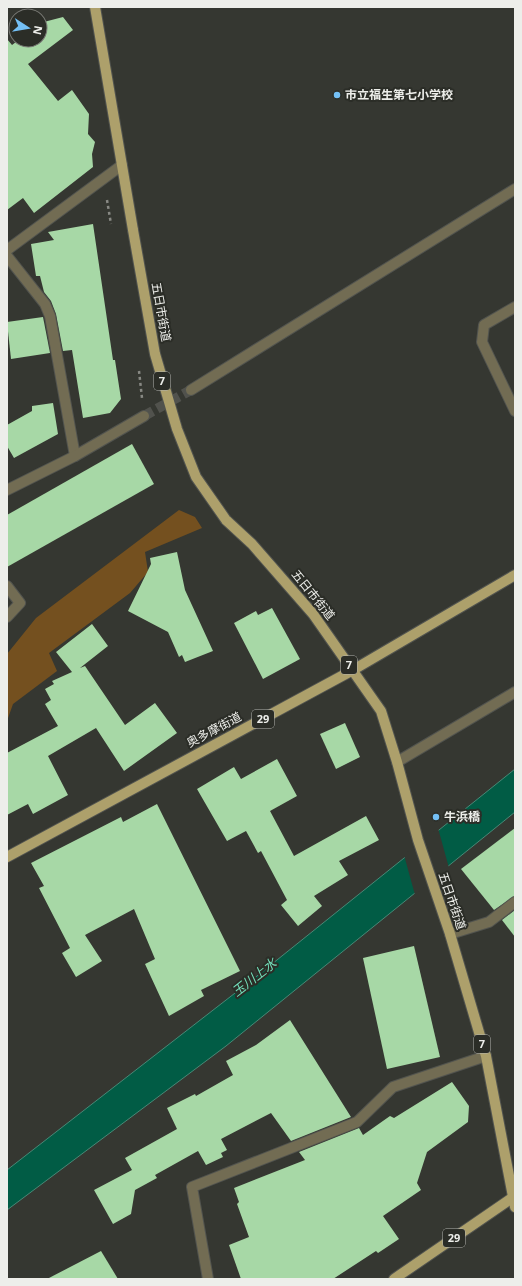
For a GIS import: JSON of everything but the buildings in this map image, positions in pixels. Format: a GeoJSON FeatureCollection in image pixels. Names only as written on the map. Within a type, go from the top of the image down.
{"type":"FeatureCollection","features":[{"type":"Feature","properties":{"kind":"main road","name":"五日市街道"},"geometry":{"type":"LineString","coordinates":[[95,7],[155,354],[174,422],[196,477],[226,520],[252,544],[313,614],[381,711],[397,762],[418,840],[450,934],[486,1056],[515,1200]]}},
{"type":"Feature","properties":{"kind":"main road","name":"奥多摩街道"},"geometry":{"type":"LineString","coordinates":[[7,857],[353,670],[515,575]]}},
{"type":"Feature","properties":{"kind":"main road","name":"29"},"geometry":{"type":"LineString","coordinates":[[394,1279],[515,1200]]}},
{"type":"Feature","properties":{"kind":"street"},"geometry":{"type":"LineString","coordinates":[[7,250],[122,166]]}},
{"type":"Feature","properties":{"kind":"street"},"geometry":{"type":"LineString","coordinates":[[191,390],[515,189]]}},
{"type":"Feature","properties":{"kind":"street"},"geometry":{"type":"LineString","coordinates":[[7,256],[45,304],[50,316],[75,456]]}},
{"type":"Feature","properties":{"kind":"street"},"geometry":{"type":"LineString","coordinates":[[515,307],[484,325],[482,342],[515,411]]}},
{"type":"Feature","properties":{"kind":"street"},"geometry":{"type":"LineString","coordinates":[[7,490],[75,456],[144,416]]}},
{"type":"Feature","properties":{"kind":"street"},"geometry":{"type":"LineString","coordinates":[[7,586],[20,603],[7,617]]}},
{"type":"Feature","properties":{"kind":"street"},"geometry":{"type":"LineString","coordinates":[[397,762],[515,692]]}},
{"type":"Feature","properties":{"kind":"street"},"geometry":{"type":"LineString","coordinates":[[450,934],[489,922],[515,902]]}},
{"type":"Feature","properties":{"kind":"street"},"geometry":{"type":"LineString","coordinates":[[208,1279],[192,1187],[357,1122],[394,1087],[486,1056]]}},
{"type":"Feature","properties":{"kind":"shaded area"},"geometry":{"type":"Polygon","coordinates":[[[179,510],[195,517],[202,528],[145,552],[148,572],[130,593],[49,653],[57,671],[13,704],[7,721],[7,654],[36,618],[179,510]]]}},
{"type":"Feature","properties":{"kind":"shaded area"},"geometry":{"type":"Polygon","coordinates":[[[515,769],[515,812],[226,1046],[7,1210],[7,1170],[257,976],[515,769]]]}},
{"type":"Feature","properties":{"kind":"pier","name":"牛浜橋"},"geometry":{"type":"Polygon","coordinates":[[[438,828],[449,868],[415,895],[404,855],[438,828]]]}},
{"type":"Feature","properties":{"kind":"tunnel"},"geometry":{"type":"LineString","coordinates":[[144,416],[191,390]]}},
{"type":"Feature","properties":{"kind":"place","name":"市立福生第七小学校"},"geometry":{"type":"Point","coordinates":[337,95]}},
{"type":"Feature","properties":{"kind":"place","name":"牛浜橋"},"geometry":{"type":"Point","coordinates":[436,817]}},
{"type":"Feature","properties":{"kind":"water label","name":"玉川上水"},"geometry":{"type":"Point","coordinates":[254,977]}}]}
